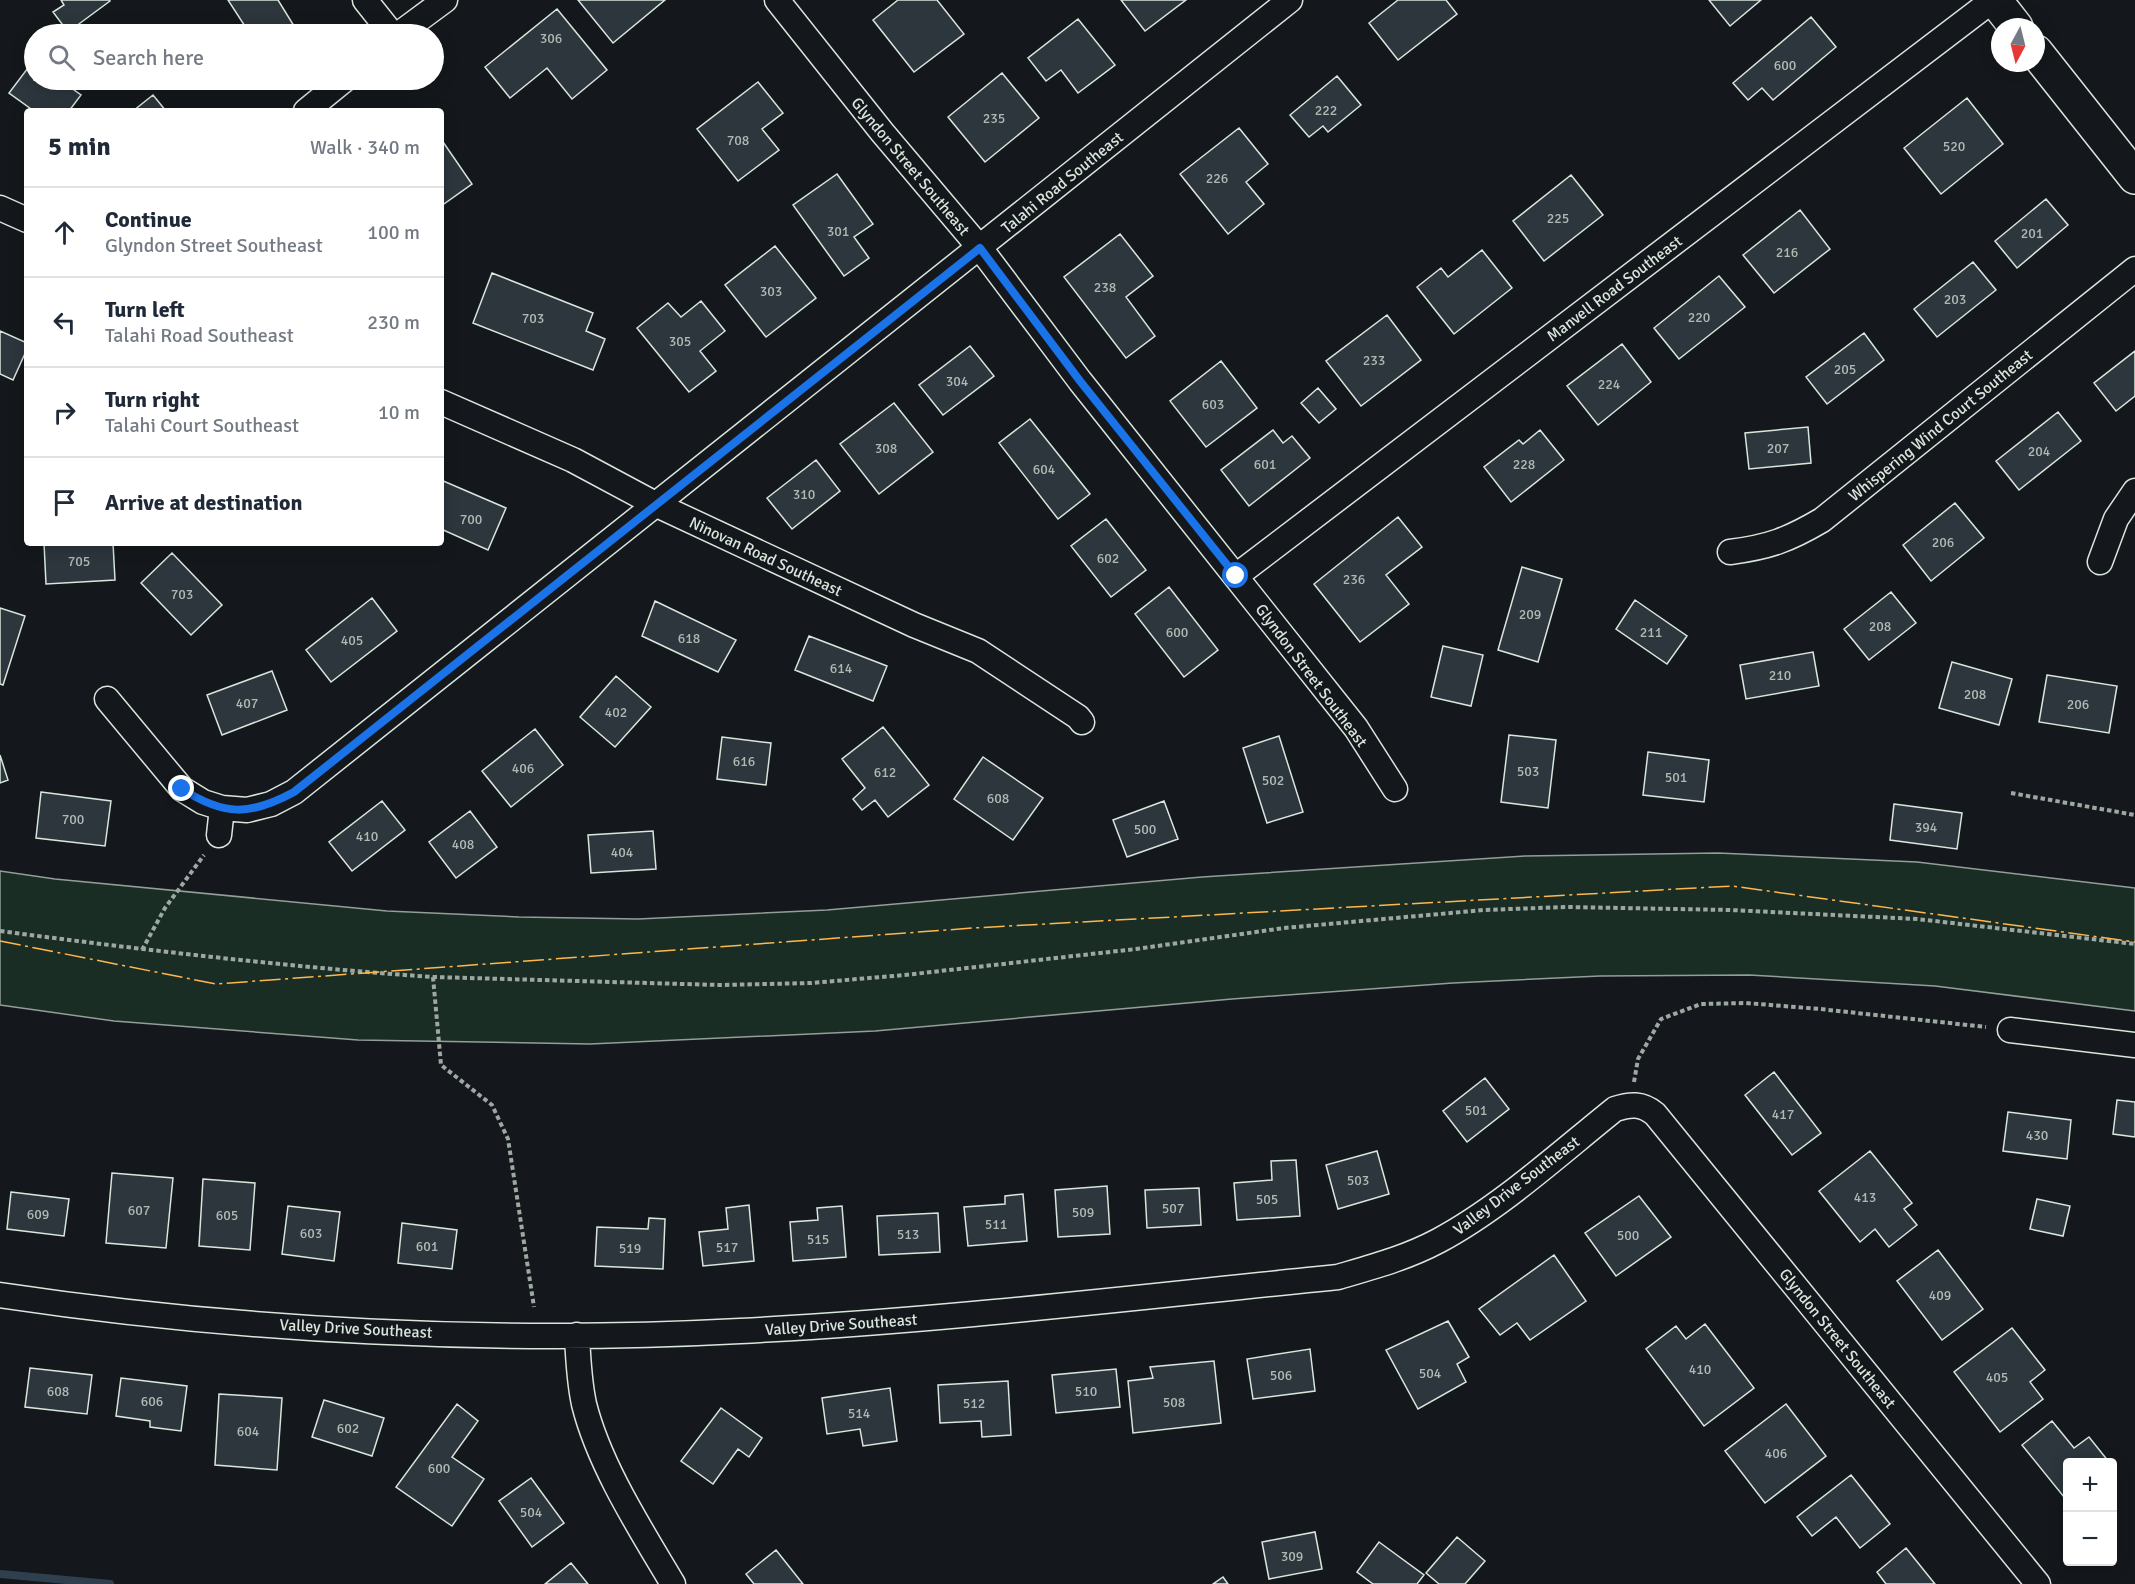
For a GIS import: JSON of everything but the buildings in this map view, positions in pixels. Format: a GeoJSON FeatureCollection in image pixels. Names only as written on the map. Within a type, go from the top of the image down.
{"type":"FeatureCollection","features":[{"type":"Feature","properties":{"kind":"main road"},"geometry":{"type":"LineString","coordinates":[[1994,0],[2009,18]]}},
{"type":"Feature","properties":{"kind":"main road"},"geometry":{"type":"LineString","coordinates":[[2045,63],[2135,177]]}},
{"type":"Feature","properties":{"kind":"street"},"geometry":{"type":"LineString","coordinates":[[365,0],[384,24]]}},
{"type":"Feature","properties":{"kind":"street"},"geometry":{"type":"LineString","coordinates":[[413,24],[445,0]]}},
{"type":"Feature","properties":{"kind":"street","name":"Glyndon Street Southeast"},"geometry":{"type":"LineString","coordinates":[[777,0],[882,132],[980,248],[1080,381],[1356,728],[1395,789]]}},
{"type":"Feature","properties":{"kind":"street","name":"Talahi Road Southeast"},"geometry":{"type":"LineString","coordinates":[[222,808],[247,810],[272,804],[294,792],[1290,0]]}},
{"type":"Feature","properties":{"kind":"street","name":"Manvell Road Southeast"},"geometry":{"type":"LineString","coordinates":[[1236,576],[1994,0]]}},
{"type":"Feature","properties":{"kind":"street"},"geometry":{"type":"LineString","coordinates":[[310,108],[332,90]]}},
{"type":"Feature","properties":{"kind":"street"},"geometry":{"type":"LineString","coordinates":[[0,208],[24,219]]}},
{"type":"Feature","properties":{"kind":"street","name":"Whispering Wind Court Southeast"},"geometry":{"type":"LineString","coordinates":[[1730,552],[1762,548],[1794,537],[1822,520],[2135,269]]}},
{"type":"Feature","properties":{"kind":"street","name":"Ninovan Road Southeast"},"geometry":{"type":"LineString","coordinates":[[444,403],[573,460],[657,505],[914,625],[978,651],[1083,722]]}},
{"type":"Feature","properties":{"kind":"street"},"geometry":{"type":"LineString","coordinates":[[2100,562],[2116,519],[2135,491]]}},
{"type":"Feature","properties":{"kind":"street"},"geometry":{"type":"LineString","coordinates":[[107,699],[182,789],[203,802],[222,808],[219,835]]}},
{"type":"Feature","properties":{"kind":"street"},"geometry":{"type":"LineString","coordinates":[[2010,1030],[2135,1045]]}},
{"type":"Feature","properties":{"kind":"street","name":"Glyndon Street Southeast"},"geometry":{"type":"LineString","coordinates":[[1631,1104],[1649,1108],[1655,1114],[2038,1584]]}},
{"type":"Feature","properties":{"kind":"street","name":"Valley Drive Southeast"},"geometry":{"type":"LineString","coordinates":[[0,1294],[200,1319],[337,1329],[577,1335],[737,1332],[887,1322],[1338,1277],[1390,1262],[1435,1243],[1464,1226],[1615,1109],[1631,1104]]}},
{"type":"Feature","properties":{"kind":"street"},"geometry":{"type":"LineString","coordinates":[[577,1335],[584,1403],[595,1437],[630,1511],[673,1584]]}},
{"type":"Feature","properties":{"kind":"path"},"geometry":{"type":"LineString","coordinates":[[2011,792],[2135,814]]}},
{"type":"Feature","properties":{"kind":"path"},"geometry":{"type":"LineString","coordinates":[[142,950],[165,908],[219,835]]}},
{"type":"Feature","properties":{"kind":"path"},"geometry":{"type":"LineString","coordinates":[[0,931],[142,950],[433,977],[720,985],[811,983],[905,975],[1136,949],[1284,927],[1484,910],[1566,907],[1730,910],[1917,919],[2135,944]]}},
{"type":"Feature","properties":{"kind":"path"},"geometry":{"type":"LineString","coordinates":[[433,977],[441,1065],[492,1105],[508,1139],[534,1307]]}},
{"type":"Feature","properties":{"kind":"path"},"geometry":{"type":"LineString","coordinates":[[1631,1104],[1638,1059],[1661,1019],[1701,1004],[1746,1003],[1820,1008],[2010,1030]]}},
{"type":"Feature","properties":{"kind":"green space"},"geometry":{"type":"Polygon","coordinates":[[[1718,853],[1917,862],[2135,888],[2135,1011],[1935,986],[1749,975],[1600,976],[1453,983],[1232,999],[875,1031],[590,1044],[358,1040],[114,1021],[0,1005],[0,871],[55,879],[387,911],[638,919],[827,910],[1202,877],[1525,856],[1718,853]]]}},
{"type":"Feature","properties":{"kind":"waterway"},"geometry":{"type":"LineString","coordinates":[[0,1574],[110,1584]]}},
{"type":"Feature","properties":{"kind":"power"},"geometry":{"type":"LineString","coordinates":[[0,941],[216,984],[973,928],[1732,886],[2135,942]]}},
{"type":"Feature","properties":{"kind":"route"},"geometry":{"type":"LineString","coordinates":[[182,789],[203,802],[222,808],[247,810],[272,804],[294,792],[980,248],[1080,381],[1236,576]]}}]}
